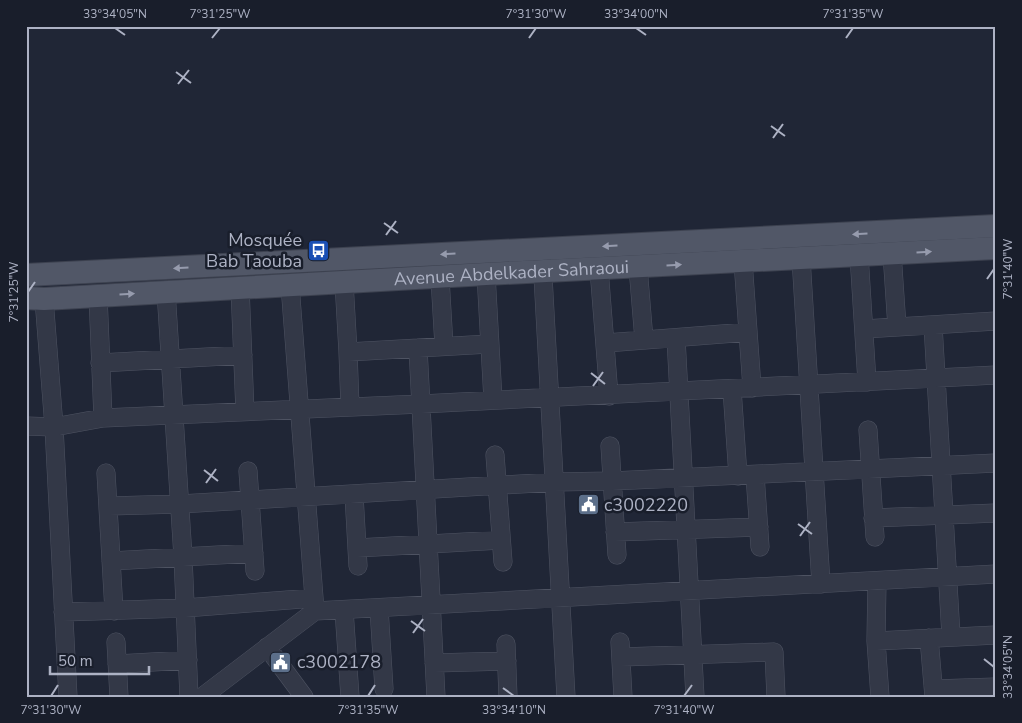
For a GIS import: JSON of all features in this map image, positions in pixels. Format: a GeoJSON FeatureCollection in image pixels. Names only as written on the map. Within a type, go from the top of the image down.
{"type":"FeatureCollection","features":[{"type":"Feature","properties":{"kind":"main road","name":"Avenue Abdelkader Sahraoui"},"geometry":{"type":"LineString","coordinates":[[26,275],[996,226]]}},
{"type":"Feature","properties":{"kind":"main road","name":"Avenue Abdelkader Sahraoui"},"geometry":{"type":"LineString","coordinates":[[35,299],[996,248]]}},
{"type":"Feature","properties":{"kind":"street"},"geometry":{"type":"LineString","coordinates":[[542,249],[566,697]]}},
{"type":"Feature","properties":{"kind":"street"},"geometry":{"type":"LineString","coordinates":[[892,253],[897,326]]}},
{"type":"Feature","properties":{"kind":"street"},"geometry":{"type":"LineString","coordinates":[[859,255],[867,382]]}},
{"type":"Feature","properties":{"kind":"street"},"geometry":{"type":"LineString","coordinates":[[801,258],[821,584]]}},
{"type":"Feature","properties":{"kind":"street"},"geometry":{"type":"LineString","coordinates":[[743,261],[752,388]]}},
{"type":"Feature","properties":{"kind":"street"},"geometry":{"type":"LineString","coordinates":[[638,267],[644,340]]}},
{"type":"Feature","properties":{"kind":"street"},"geometry":{"type":"LineString","coordinates":[[599,268],[609,396]]}},
{"type":"Feature","properties":{"kind":"street"},"geometry":{"type":"LineString","coordinates":[[486,274],[493,400]]}},
{"type":"Feature","properties":{"kind":"street"},"geometry":{"type":"LineString","coordinates":[[440,278],[444,346]]}},
{"type":"Feature","properties":{"kind":"street"},"geometry":{"type":"LineString","coordinates":[[344,282],[350,406]]}},
{"type":"Feature","properties":{"kind":"street"},"geometry":{"type":"LineString","coordinates":[[290,285],[315,604]]}},
{"type":"Feature","properties":{"kind":"street"},"geometry":{"type":"LineString","coordinates":[[240,288],[245,412]]}},
{"type":"Feature","properties":{"kind":"street"},"geometry":{"type":"LineString","coordinates":[[166,292],[175,415],[189,697]]}},
{"type":"Feature","properties":{"kind":"street"},"geometry":{"type":"LineString","coordinates":[[98,295],[103,418]]}},
{"type":"Feature","properties":{"kind":"street"},"geometry":{"type":"LineString","coordinates":[[35,299],[54,427],[68,697]]}},
{"type":"Feature","properties":{"kind":"street"},"geometry":{"type":"LineString","coordinates":[[864,329],[996,321]]}},
{"type":"Feature","properties":{"kind":"street"},"geometry":{"type":"LineString","coordinates":[[933,325],[951,636]]}},
{"type":"Feature","properties":{"kind":"street"},"geometry":{"type":"LineString","coordinates":[[606,343],[748,332]]}},
{"type":"Feature","properties":{"kind":"street"},"geometry":{"type":"LineString","coordinates":[[676,338],[696,697]]}},
{"type":"Feature","properties":{"kind":"street"},"geometry":{"type":"LineString","coordinates":[[348,352],[489,344]]}},
{"type":"Feature","properties":{"kind":"street"},"geometry":{"type":"LineString","coordinates":[[418,348],[436,697]]}},
{"type":"Feature","properties":{"kind":"street"},"geometry":{"type":"LineString","coordinates":[[100,363],[244,354]]}},
{"type":"Feature","properties":{"kind":"street"},"geometry":{"type":"LineString","coordinates":[[26,426],[54,427],[103,418],[549,399],[996,375]]}},
{"type":"Feature","properties":{"kind":"street"},"geometry":{"type":"LineString","coordinates":[[732,389],[747,475],[759,526],[760,547]]}},
{"type":"Feature","properties":{"kind":"street"},"geometry":{"type":"LineString","coordinates":[[868,430],[875,537]]}},
{"type":"Feature","properties":{"kind":"street"},"geometry":{"type":"LineString","coordinates":[[610,446],[617,555]]}},
{"type":"Feature","properties":{"kind":"street"},"geometry":{"type":"LineString","coordinates":[[495,455],[503,562]]}},
{"type":"Feature","properties":{"kind":"street"},"geometry":{"type":"LineString","coordinates":[[109,506],[354,495],[554,482],[612,482],[996,463]]}},
{"type":"Feature","properties":{"kind":"street"},"geometry":{"type":"LineString","coordinates":[[112,561],[183,557],[255,562],[248,471]]}},
{"type":"Feature","properties":{"kind":"street"},"geometry":{"type":"LineString","coordinates":[[106,473],[114,611]]}},
{"type":"Feature","properties":{"kind":"street"},"geometry":{"type":"LineString","coordinates":[[354,495],[358,566]]}},
{"type":"Feature","properties":{"kind":"street"},"geometry":{"type":"LineString","coordinates":[[874,518],[996,514]]}},
{"type":"Feature","properties":{"kind":"street"},"geometry":{"type":"LineString","coordinates":[[616,532],[759,526]]}},
{"type":"Feature","properties":{"kind":"street"},"geometry":{"type":"LineString","coordinates":[[357,548],[501,540]]}},
{"type":"Feature","properties":{"kind":"street"},"geometry":{"type":"LineString","coordinates":[[63,612],[315,604],[344,610],[996,574]]}},
{"type":"Feature","properties":{"kind":"street"},"geometry":{"type":"LineString","coordinates":[[877,581],[876,641],[880,697]]}},
{"type":"Feature","properties":{"kind":"street"},"geometry":{"type":"LineString","coordinates":[[202,697],[267,647],[315,604]]}},
{"type":"Feature","properties":{"kind":"street"},"geometry":{"type":"LineString","coordinates":[[379,608],[384,689]]}},
{"type":"Feature","properties":{"kind":"street"},"geometry":{"type":"LineString","coordinates":[[344,610],[350,697]]}},
{"type":"Feature","properties":{"kind":"street"},"geometry":{"type":"LineString","coordinates":[[876,641],[996,635]]}},
{"type":"Feature","properties":{"kind":"street"},"geometry":{"type":"LineString","coordinates":[[929,638],[934,693],[996,687]]}},
{"type":"Feature","properties":{"kind":"street"},"geometry":{"type":"LineString","coordinates":[[116,642],[118,697]]}},
{"type":"Feature","properties":{"kind":"street"},"geometry":{"type":"LineString","coordinates":[[267,647],[304,697]]}},
{"type":"Feature","properties":{"kind":"street"},"geometry":{"type":"LineString","coordinates":[[623,697],[620,650],[693,655],[774,652],[776,697]]}},
{"type":"Feature","properties":{"kind":"street"},"geometry":{"type":"LineString","coordinates":[[434,663],[507,652],[508,697]]}},
{"type":"Feature","properties":{"kind":"street"},"geometry":{"type":"LineString","coordinates":[[117,664],[188,660]]}},
{"type":"Feature","properties":{"kind":"place","name":"Mosquée Bab Taouba"},"geometry":{"type":"Point","coordinates":[318,250]}},
{"type":"Feature","properties":{"kind":"place","name":"c3002220"},"geometry":{"type":"Point","coordinates":[588,505]}},
{"type":"Feature","properties":{"kind":"place","name":"c3002178"},"geometry":{"type":"Point","coordinates":[281,662]}}]}
